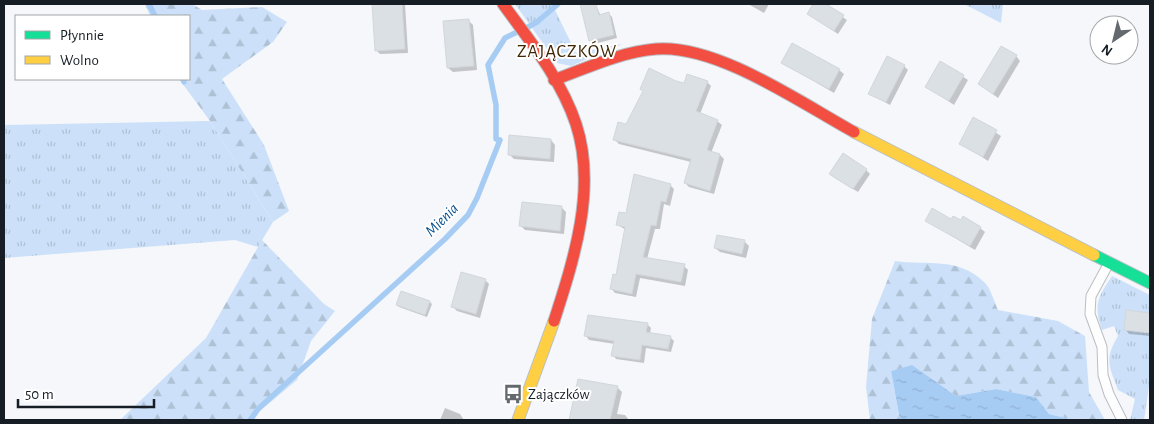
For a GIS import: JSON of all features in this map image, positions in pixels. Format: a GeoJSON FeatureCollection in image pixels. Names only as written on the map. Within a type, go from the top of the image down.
{"type":"FeatureCollection","features":[{"type":"Feature","properties":{"kind":"street"},"geometry":{"type":"LineString","coordinates":[[506,8],[554,80],[566,102],[581,142],[584,171],[578,236],[567,275],[518,420]]}},
{"type":"Feature","properties":{"kind":"street"},"geometry":{"type":"LineString","coordinates":[[554,80],[622,56],[647,52],[671,49],[714,58],[734,66],[884,149],[1150,284]]}},
{"type":"Feature","properties":{"kind":"lane"},"geometry":{"type":"LineString","coordinates":[[1109,263],[1091,296],[1090,314],[1102,347],[1103,375],[1109,394],[1122,420]]}},
{"type":"Feature","properties":{"kind":"green space"},"geometry":{"type":"Polygon","coordinates":[[[145,4],[192,4],[202,10],[262,7],[287,22],[273,42],[222,79],[264,145],[289,211],[273,222],[210,121],[180,80],[190,80],[190,15],[150,15],[145,4]]]}},
{"type":"Feature","properties":{"kind":"green space"},"geometry":{"type":"Polygon","coordinates":[[[515,4],[559,4],[555,10],[576,53],[622,44],[571,66],[557,63],[515,4]]]}},
{"type":"Feature","properties":{"kind":"green space"},"geometry":{"type":"Polygon","coordinates":[[[964,4],[1003,4],[1001,23],[964,4]]]}},
{"type":"Feature","properties":{"kind":"green space"},"geometry":{"type":"Polygon","coordinates":[[[210,121],[273,222],[258,247],[235,240],[4,258],[4,125],[210,121]]]}},
{"type":"Feature","properties":{"kind":"green space"},"geometry":{"type":"Polygon","coordinates":[[[262,240],[324,304],[335,311],[311,341],[297,380],[260,411],[254,420],[120,420],[206,338],[262,240]]]}},
{"type":"Feature","properties":{"kind":"green space"},"geometry":{"type":"Polygon","coordinates":[[[895,261],[952,265],[963,268],[984,282],[998,310],[1058,321],[1085,336],[1089,392],[1105,420],[1074,420],[1049,414],[1036,397],[996,389],[956,396],[912,366],[891,371],[900,420],[870,420],[866,387],[872,319],[895,261]]]}},
{"type":"Feature","properties":{"kind":"green space"},"geometry":{"type":"Polygon","coordinates":[[[1112,276],[1150,295],[1150,380],[1144,420],[1130,420],[1135,399],[1118,390],[1109,363],[1111,351],[1118,336],[1114,326],[1102,330],[1099,321],[1098,302],[1112,276]]]}},
{"type":"Feature","properties":{"kind":"water"},"geometry":{"type":"Polygon","coordinates":[[[912,365],[956,396],[996,389],[1036,397],[1049,414],[1074,420],[900,420],[891,371],[912,365]]]}},
{"type":"Feature","properties":{"kind":"building"},"geometry":{"type":"Polygon","coordinates":[[[372,4],[402,4],[405,49],[375,51],[372,4]]]}},
{"type":"Feature","properties":{"kind":"building"},"geometry":{"type":"Polygon","coordinates":[[[580,4],[596,4],[599,15],[609,12],[614,35],[589,41],[580,4]]]}},
{"type":"Feature","properties":{"kind":"building"},"geometry":{"type":"Polygon","coordinates":[[[813,4],[826,4],[844,15],[834,31],[807,14],[813,4]]]}},
{"type":"Feature","properties":{"kind":"building"},"geometry":{"type":"Polygon","coordinates":[[[469,19],[474,66],[447,68],[443,21],[469,19]]]}},
{"type":"Feature","properties":{"kind":"building"},"geometry":{"type":"Polygon","coordinates":[[[792,43],[840,69],[829,89],[781,63],[792,43]]]}},
{"type":"Feature","properties":{"kind":"building"},"geometry":{"type":"Polygon","coordinates":[[[1001,46],[1017,55],[993,94],[978,84],[1001,46]]]}},
{"type":"Feature","properties":{"kind":"building"},"geometry":{"type":"Polygon","coordinates":[[[887,56],[905,65],[886,102],[868,94],[887,56]]]}},
{"type":"Feature","properties":{"kind":"building"},"geometry":{"type":"Polygon","coordinates":[[[940,61],[964,75],[949,101],[925,87],[940,61]]]}},
{"type":"Feature","properties":{"kind":"building"},"geometry":{"type":"Polygon","coordinates":[[[649,68],[684,83],[687,74],[708,81],[696,111],[718,120],[707,150],[720,154],[710,191],[684,183],[691,159],[613,140],[618,122],[626,124],[643,91],[640,89],[649,68]]]}},
{"type":"Feature","properties":{"kind":"building"},"geometry":{"type":"Polygon","coordinates":[[[973,117],[997,130],[983,157],[959,144],[973,117]]]}},
{"type":"Feature","properties":{"kind":"building"},"geometry":{"type":"Polygon","coordinates":[[[509,135],[551,139],[550,159],[508,155],[509,135]]]}},
{"type":"Feature","properties":{"kind":"building"},"geometry":{"type":"Polygon","coordinates":[[[843,153],[867,169],[853,189],[829,174],[843,153]]]}},
{"type":"Feature","properties":{"kind":"building"},"geometry":{"type":"Polygon","coordinates":[[[634,174],[671,184],[666,202],[661,201],[656,226],[651,225],[643,257],[685,264],[681,282],[636,274],[632,294],[610,289],[613,274],[616,275],[625,227],[616,225],[619,212],[626,213],[634,174]]]}},
{"type":"Feature","properties":{"kind":"building"},"geometry":{"type":"Polygon","coordinates":[[[522,202],[562,206],[560,231],[519,226],[522,202]]]}},
{"type":"Feature","properties":{"kind":"building"},"geometry":{"type":"Polygon","coordinates":[[[932,208],[951,219],[953,216],[961,220],[963,216],[981,227],[970,246],[925,221],[932,208]]]}},
{"type":"Feature","properties":{"kind":"building"},"geometry":{"type":"Polygon","coordinates":[[[717,235],[745,240],[742,254],[714,248],[717,235]]]}},
{"type":"Feature","properties":{"kind":"building"},"geometry":{"type":"Polygon","coordinates":[[[461,272],[486,279],[476,314],[451,307],[461,272]]]}},
{"type":"Feature","properties":{"kind":"building"},"geometry":{"type":"Polygon","coordinates":[[[401,291],[430,301],[425,315],[396,305],[401,291]]]}},
{"type":"Feature","properties":{"kind":"building"},"geometry":{"type":"Polygon","coordinates":[[[1126,310],[1150,313],[1150,333],[1124,330],[1126,310]]]}},
{"type":"Feature","properties":{"kind":"building"},"geometry":{"type":"Polygon","coordinates":[[[588,315],[648,323],[646,332],[671,336],[668,349],[642,345],[640,360],[611,356],[614,341],[584,336],[588,315]]]}},
{"type":"Feature","properties":{"kind":"building"},"geometry":{"type":"Polygon","coordinates":[[[578,379],[618,386],[610,420],[569,420],[578,379]]]}},
{"type":"Feature","properties":{"kind":"waterway"},"geometry":{"type":"LineString","coordinates":[[149,4],[154,15]]}},
{"type":"Feature","properties":{"kind":"waterway","name":"Mienia"},"geometry":{"type":"LineString","coordinates":[[528,27],[537,22],[558,4]]}},
{"type":"Feature","properties":{"kind":"waterway","name":"Mienia"},"geometry":{"type":"LineString","coordinates":[[250,420],[258,409],[445,239],[468,215],[477,198],[500,140],[496,139],[496,105],[488,65],[505,38],[517,32]]}},
{"type":"Feature","properties":{"kind":"traffic: fast"},"geometry":{"type":"LineString","coordinates":[[1094,255],[1150,283]]}},
{"type":"Feature","properties":{"kind":"traffic: slow"},"geometry":{"type":"LineString","coordinates":[[854,132],[1094,255]]}},
{"type":"Feature","properties":{"kind":"traffic: slow"},"geometry":{"type":"LineString","coordinates":[[518,420],[554,321]]}},
{"type":"Feature","properties":{"kind":"traffic: jam"},"geometry":{"type":"LineString","coordinates":[[503,4],[534,46],[562,91],[576,124],[582,148],[584,198],[580,223],[569,273],[554,321]]}},
{"type":"Feature","properties":{"kind":"traffic: jam"},"geometry":{"type":"LineString","coordinates":[[554,80],[630,53],[656,49],[680,50],[731,65],[784,92],[854,132]]}},
{"type":"Feature","properties":{"kind":"place","name":"Zajączków"},"geometry":{"type":"Point","coordinates":[513,394]}},
{"type":"Feature","properties":{"kind":"district","name":"ZAJĄCZKÓW"},"geometry":{"type":"Point","coordinates":[567,51]}}]}
